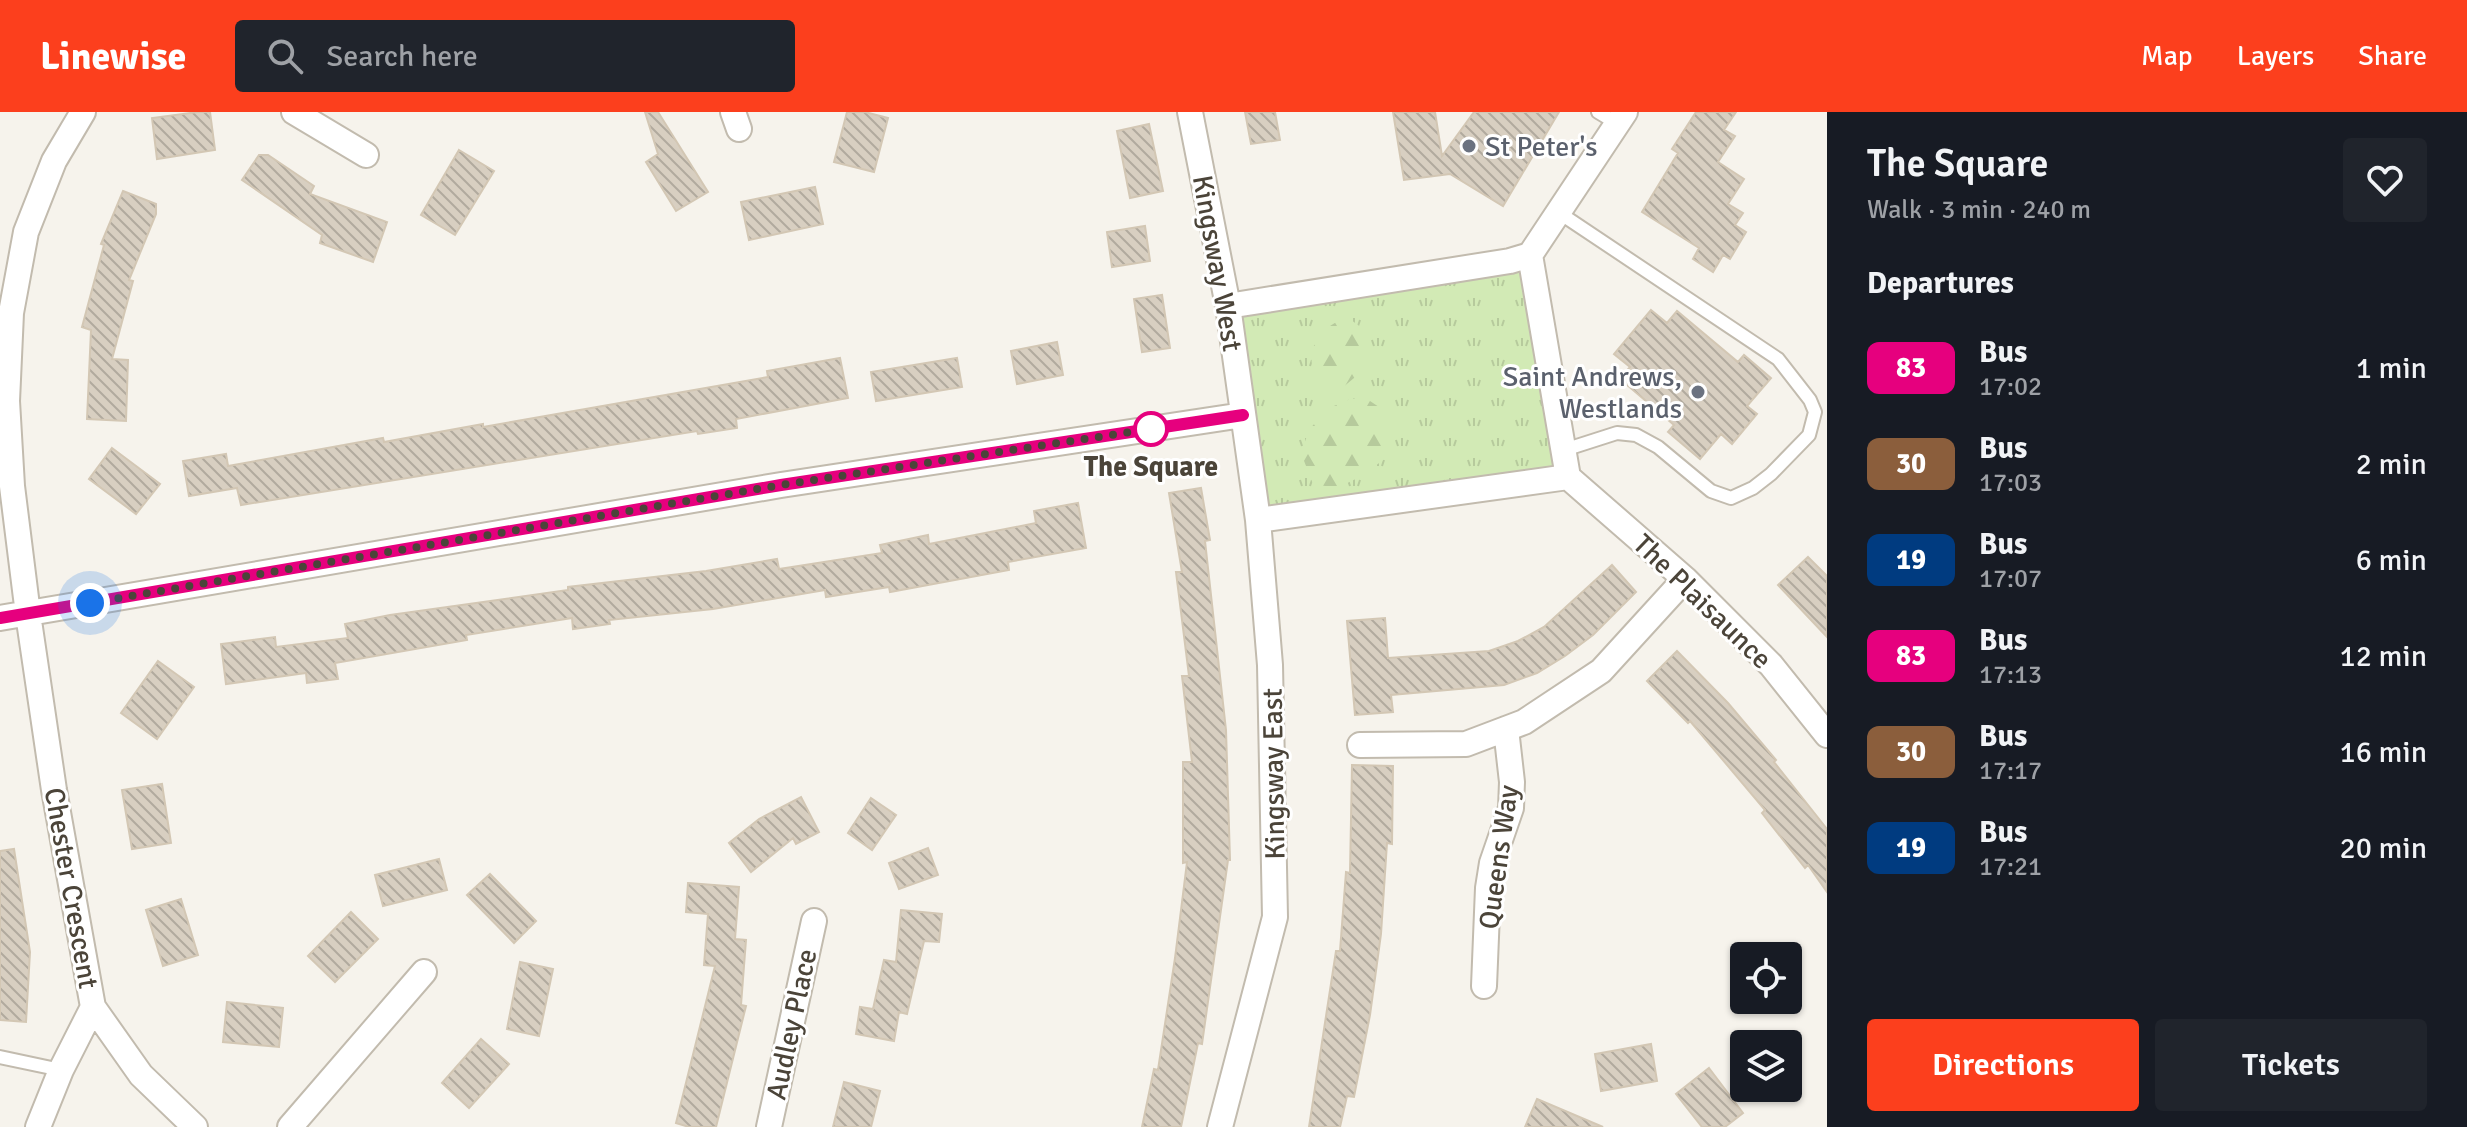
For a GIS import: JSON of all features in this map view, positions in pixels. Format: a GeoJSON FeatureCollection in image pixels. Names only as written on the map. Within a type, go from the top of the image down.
{"type":"FeatureCollection","features":[{"type":"Feature","properties":{"kind":"street","name":"Chester Crescent"},"geometry":{"type":"LineString","coordinates":[[83,112],[54,161],[26,232],[11,313],[7,401],[12,486],[54,790],[93,1007],[141,1075],[195,1127]]}},
{"type":"Feature","properties":{"kind":"street"},"geometry":{"type":"LineString","coordinates":[[294,112],[366,155]]}},
{"type":"Feature","properties":{"kind":"street","name":"Kingsway West"},"geometry":{"type":"LineString","coordinates":[[1190,112],[1228,306],[1243,415]]}},
{"type":"Feature","properties":{"kind":"street"},"geometry":{"type":"LineString","coordinates":[[1258,520],[1568,477],[1530,255],[1614,116]]}},
{"type":"Feature","properties":{"kind":"street"},"geometry":{"type":"LineString","coordinates":[[1228,306],[1463,269],[1530,255]]}},
{"type":"Feature","properties":{"kind":"street"},"geometry":{"type":"LineString","coordinates":[[0,618],[781,485],[1243,415]]}},
{"type":"Feature","properties":{"kind":"street","name":"Kingsway East"},"geometry":{"type":"LineString","coordinates":[[1220,1127],[1275,917],[1270,665],[1258,520],[1243,415]]}},
{"type":"Feature","properties":{"kind":"street","name":"The Plaisaunce"},"geometry":{"type":"LineString","coordinates":[[1568,477],[1685,579],[1771,665],[1827,735]]}},
{"type":"Feature","properties":{"kind":"street"},"geometry":{"type":"LineString","coordinates":[[1360,745],[1466,744],[1524,722],[1601,671],[1685,579]]}},
{"type":"Feature","properties":{"kind":"street","name":"Queens Way"},"geometry":{"type":"LineString","coordinates":[[1484,986],[1488,888],[1492,863],[1511,808],[1512,782],[1506,729]]}},
{"type":"Feature","properties":{"kind":"street","name":"Audley Place"},"geometry":{"type":"LineString","coordinates":[[769,1127],[814,921]]}},
{"type":"Feature","properties":{"kind":"street"},"geometry":{"type":"LineString","coordinates":[[290,1127],[424,972]]}},
{"type":"Feature","properties":{"kind":"street"},"geometry":{"type":"LineString","coordinates":[[38,1127],[61,1070],[93,1007]]}},
{"type":"Feature","properties":{"kind":"lane"},"geometry":{"type":"LineString","coordinates":[[1558,212],[1778,359],[1810,400],[1815,412],[1809,435],[1771,474],[1753,488],[1731,498],[1711,491],[1658,447],[1636,435],[1617,433],[1564,450]]}},
{"type":"Feature","properties":{"kind":"lane"},"geometry":{"type":"LineString","coordinates":[[0,1057],[61,1070]]}},
{"type":"Feature","properties":{"kind":"green space"},"geometry":{"type":"Polygon","coordinates":[[[1530,255],[1568,477],[1258,520],[1228,306],[1530,255]]]}},
{"type":"Feature","properties":{"kind":"green space"},"geometry":{"type":"Polygon","coordinates":[[[1347,317],[1362,328],[1370,350],[1366,368],[1342,388],[1330,390],[1318,384],[1312,352],[1327,328],[1347,317]]]}},
{"type":"Feature","properties":{"kind":"green space"},"geometry":{"type":"Polygon","coordinates":[[[1364,397],[1379,407],[1394,435],[1387,457],[1362,476],[1337,488],[1313,484],[1301,453],[1309,430],[1327,409],[1350,399],[1364,397]]]}},
{"type":"Feature","properties":{"kind":"building"},"geometry":{"type":"Polygon","coordinates":[[[210,112],[215,150],[157,159],[152,118],[210,112]]]}},
{"type":"Feature","properties":{"kind":"building"},"geometry":{"type":"Polygon","coordinates":[[[645,112],[658,112],[708,192],[676,211],[646,162],[658,154],[645,112]]]}},
{"type":"Feature","properties":{"kind":"building"},"geometry":{"type":"Polygon","coordinates":[[[847,112],[865,112],[888,118],[874,172],[834,162],[847,112]]]}},
{"type":"Feature","properties":{"kind":"building"},"geometry":{"type":"Polygon","coordinates":[[[1245,112],[1275,112],[1280,140],[1251,144],[1245,112]]]}},
{"type":"Feature","properties":{"kind":"building","name":"St Peter's"},"geometry":{"type":"Polygon","coordinates":[[[1393,112],[1435,112],[1442,156],[1474,112],[1559,112],[1503,206],[1450,174],[1404,180],[1393,112]]]}},
{"type":"Feature","properties":{"kind":"building"},"geometry":{"type":"Polygon","coordinates":[[[1696,112],[1736,112],[1724,130],[1735,136],[1718,162],[1744,179],[1728,204],[1743,213],[1735,225],[1746,232],[1730,259],[1723,255],[1713,272],[1693,259],[1699,248],[1642,212],[1678,153],[1672,149],[1696,112]]]}},
{"type":"Feature","properties":{"kind":"building"},"geometry":{"type":"Polygon","coordinates":[[[1149,124],[1163,191],[1130,198],[1117,131],[1149,124]]]}},
{"type":"Feature","properties":{"kind":"building"},"geometry":{"type":"Polygon","coordinates":[[[459,150],[494,171],[455,235],[421,215],[459,150]]]}},
{"type":"Feature","properties":{"kind":"building"},"geometry":{"type":"Polygon","coordinates":[[[259,155],[268,155],[314,186],[310,194],[387,222],[373,262],[320,243],[322,235],[242,180],[259,155]]]}},
{"type":"Feature","properties":{"kind":"building"},"geometry":{"type":"Polygon","coordinates":[[[815,187],[823,224],[749,240],[741,202],[815,187]]]}},
{"type":"Feature","properties":{"kind":"building"},"geometry":{"type":"Polygon","coordinates":[[[123,191],[156,204],[156,214],[129,280],[133,281],[112,359],[128,360],[126,421],[87,419],[91,330],[82,327],[104,245],[101,244],[123,191]]]}},
{"type":"Feature","properties":{"kind":"building"},"geometry":{"type":"Polygon","coordinates":[[[1145,226],[1150,261],[1112,267],[1107,232],[1145,226]]]}},
{"type":"Feature","properties":{"kind":"building"},"geometry":{"type":"Polygon","coordinates":[[[1162,295],[1170,348],[1142,352],[1134,299],[1162,295]]]}},
{"type":"Feature","properties":{"kind":"building","name":"Saint Andrews, Westlands"},"geometry":{"type":"Polygon","coordinates":[[[1651,310],[1667,323],[1677,311],[1738,362],[1744,355],[1771,378],[1747,406],[1757,414],[1732,444],[1721,434],[1700,459],[1668,432],[1674,425],[1620,379],[1630,367],[1614,354],[1651,310]]]}},
{"type":"Feature","properties":{"kind":"building"},"geometry":{"type":"Polygon","coordinates":[[[1057,342],[1063,375],[1017,384],[1011,351],[1057,342]]]}},
{"type":"Feature","properties":{"kind":"building"},"geometry":{"type":"Polygon","coordinates":[[[840,358],[848,398],[736,419],[737,428],[698,434],[697,431],[241,505],[237,488],[189,496],[183,461],[226,454],[228,466],[383,438],[384,442],[483,424],[483,427],[768,377],[767,371],[840,358]]]}},
{"type":"Feature","properties":{"kind":"building"},"geometry":{"type":"Polygon","coordinates":[[[957,358],[962,387],[876,401],[871,372],[957,358]]]}},
{"type":"Feature","properties":{"kind":"building"},"geometry":{"type":"Polygon","coordinates":[[[112,448],[160,484],[136,514],[89,479],[112,448]]]}},
{"type":"Feature","properties":{"kind":"building"},"geometry":{"type":"Polygon","coordinates":[[[1201,488],[1210,540],[1205,541],[1226,730],[1230,860],[1202,1044],[1198,1043],[1181,1127],[1142,1127],[1154,1069],[1158,1070],[1175,958],[1187,862],[1183,863],[1183,762],[1192,762],[1182,676],[1189,676],[1176,572],[1182,572],[1169,493],[1201,488]]]}},
{"type":"Feature","properties":{"kind":"building"},"geometry":{"type":"Polygon","coordinates":[[[1078,503],[1086,548],[1008,562],[1009,570],[890,592],[889,587],[826,597],[825,590],[713,609],[609,620],[610,624],[573,629],[572,618],[466,635],[467,640],[335,663],[338,679],[307,683],[306,673],[226,684],[221,644],[275,637],[276,647],[348,638],[345,624],[390,615],[777,559],[779,569],[882,553],[880,545],[928,535],[929,544],[1036,523],[1034,511],[1078,503]]]}},
{"type":"Feature","properties":{"kind":"building"},"geometry":{"type":"Polygon","coordinates":[[[1808,557],[1827,576],[1827,637],[1778,585],[1808,557]]]}},
{"type":"Feature","properties":{"kind":"building"},"geometry":{"type":"Polygon","coordinates":[[[1612,565],[1636,592],[1593,635],[1537,673],[1504,685],[1391,695],[1393,712],[1355,715],[1347,621],[1385,618],[1388,658],[1489,651],[1518,641],[1544,627],[1612,565]]]}},
{"type":"Feature","properties":{"kind":"building"},"geometry":{"type":"Polygon","coordinates":[[[1677,651],[1728,703],[1776,760],[1774,762],[1827,829],[1827,892],[1808,865],[1805,868],[1762,813],[1765,810],[1690,721],[1688,723],[1647,681],[1677,651]]]}},
{"type":"Feature","properties":{"kind":"building"},"geometry":{"type":"Polygon","coordinates":[[[158,661],[194,687],[157,739],[121,713],[158,661]]]}},
{"type":"Feature","properties":{"kind":"building"},"geometry":{"type":"Polygon","coordinates":[[[1352,765],[1393,766],[1392,844],[1387,843],[1381,934],[1354,1097],[1347,1096],[1340,1127],[1309,1127],[1336,951],[1340,951],[1346,872],[1350,873],[1352,765]]]}},
{"type":"Feature","properties":{"kind":"building"},"geometry":{"type":"Polygon","coordinates":[[[162,784],[171,843],[132,849],[122,790],[162,784]]]}},
{"type":"Feature","properties":{"kind":"building"},"geometry":{"type":"Polygon","coordinates":[[[801,797],[819,832],[796,844],[793,838],[751,872],[729,843],[759,819],[801,797]]]}},
{"type":"Feature","properties":{"kind":"building"},"geometry":{"type":"Polygon","coordinates":[[[871,798],[896,815],[872,850],[848,833],[871,798]]]}},
{"type":"Feature","properties":{"kind":"building"},"geometry":{"type":"Polygon","coordinates":[[[928,848],[938,875],[899,889],[889,863],[928,848]]]}},
{"type":"Feature","properties":{"kind":"building"},"geometry":{"type":"Polygon","coordinates":[[[14,849],[30,952],[26,1022],[0,1020],[0,851],[14,849]]]}},
{"type":"Feature","properties":{"kind":"building"},"geometry":{"type":"Polygon","coordinates":[[[439,859],[447,890],[383,906],[375,875],[439,859]]]}},
{"type":"Feature","properties":{"kind":"building"},"geometry":{"type":"Polygon","coordinates":[[[490,874],[536,921],[514,943],[467,895],[490,874]]]}},
{"type":"Feature","properties":{"kind":"building"},"geometry":{"type":"Polygon","coordinates":[[[688,883],[739,887],[735,939],[746,940],[741,1005],[746,1006],[716,1127],[689,1127],[676,1123],[715,966],[704,965],[708,914],[686,912],[688,883]]]}},
{"type":"Feature","properties":{"kind":"building"},"geometry":{"type":"Polygon","coordinates":[[[181,899],[198,955],[163,966],[146,910],[181,899]]]}},
{"type":"Feature","properties":{"kind":"building"},"geometry":{"type":"Polygon","coordinates":[[[901,910],[942,914],[939,942],[924,941],[907,1014],[899,1012],[894,1041],[856,1034],[860,1007],[873,1009],[884,960],[896,962],[901,910]]]}},
{"type":"Feature","properties":{"kind":"building"},"geometry":{"type":"Polygon","coordinates":[[[351,912],[378,939],[335,982],[308,956],[351,912]]]}},
{"type":"Feature","properties":{"kind":"building"},"geometry":{"type":"Polygon","coordinates":[[[520,962],[553,969],[539,1036],[507,1029],[520,962]]]}},
{"type":"Feature","properties":{"kind":"building"},"geometry":{"type":"Polygon","coordinates":[[[227,1002],[283,1008],[279,1047],[223,1042],[227,1002]]]}},
{"type":"Feature","properties":{"kind":"building"},"geometry":{"type":"Polygon","coordinates":[[[481,1039],[509,1064],[469,1108],[442,1083],[481,1039]]]}},
{"type":"Feature","properties":{"kind":"building"},"geometry":{"type":"Polygon","coordinates":[[[1651,1044],[1657,1081],[1601,1091],[1595,1054],[1651,1044]]]}},
{"type":"Feature","properties":{"kind":"building"},"geometry":{"type":"Polygon","coordinates":[[[1709,1068],[1730,1096],[1730,1102],[1735,1102],[1743,1113],[1725,1127],[1702,1127],[1676,1094],[1709,1068]]]}},
{"type":"Feature","properties":{"kind":"building"},"geometry":{"type":"Polygon","coordinates":[[[844,1082],[880,1091],[871,1127],[833,1127],[844,1082]]]}},
{"type":"Feature","properties":{"kind":"building"},"geometry":{"type":"Polygon","coordinates":[[[1537,1099],[1603,1127],[1525,1127],[1537,1099]]]}},
{"type":"Feature","properties":{"kind":"bus line","name":"83"},"geometry":{"type":"LineString","coordinates":[[0,618],[781,485],[1243,415]]}},
{"type":"Feature","properties":{"kind":"place","name":"St Peter's"},"geometry":{"type":"Point","coordinates":[1469,146]}},
{"type":"Feature","properties":{"kind":"place","name":"Saint Andrews, Westlands"},"geometry":{"type":"Point","coordinates":[1698,392]}},
{"type":"Feature","properties":{"kind":"place","name":"The Square"},"geometry":{"type":"Point","coordinates":[1151,429]}},
{"type":"Feature","properties":{"kind":"route"},"geometry":{"type":"LineString","coordinates":[[90,603],[781,485],[1151,429]]}}]}
